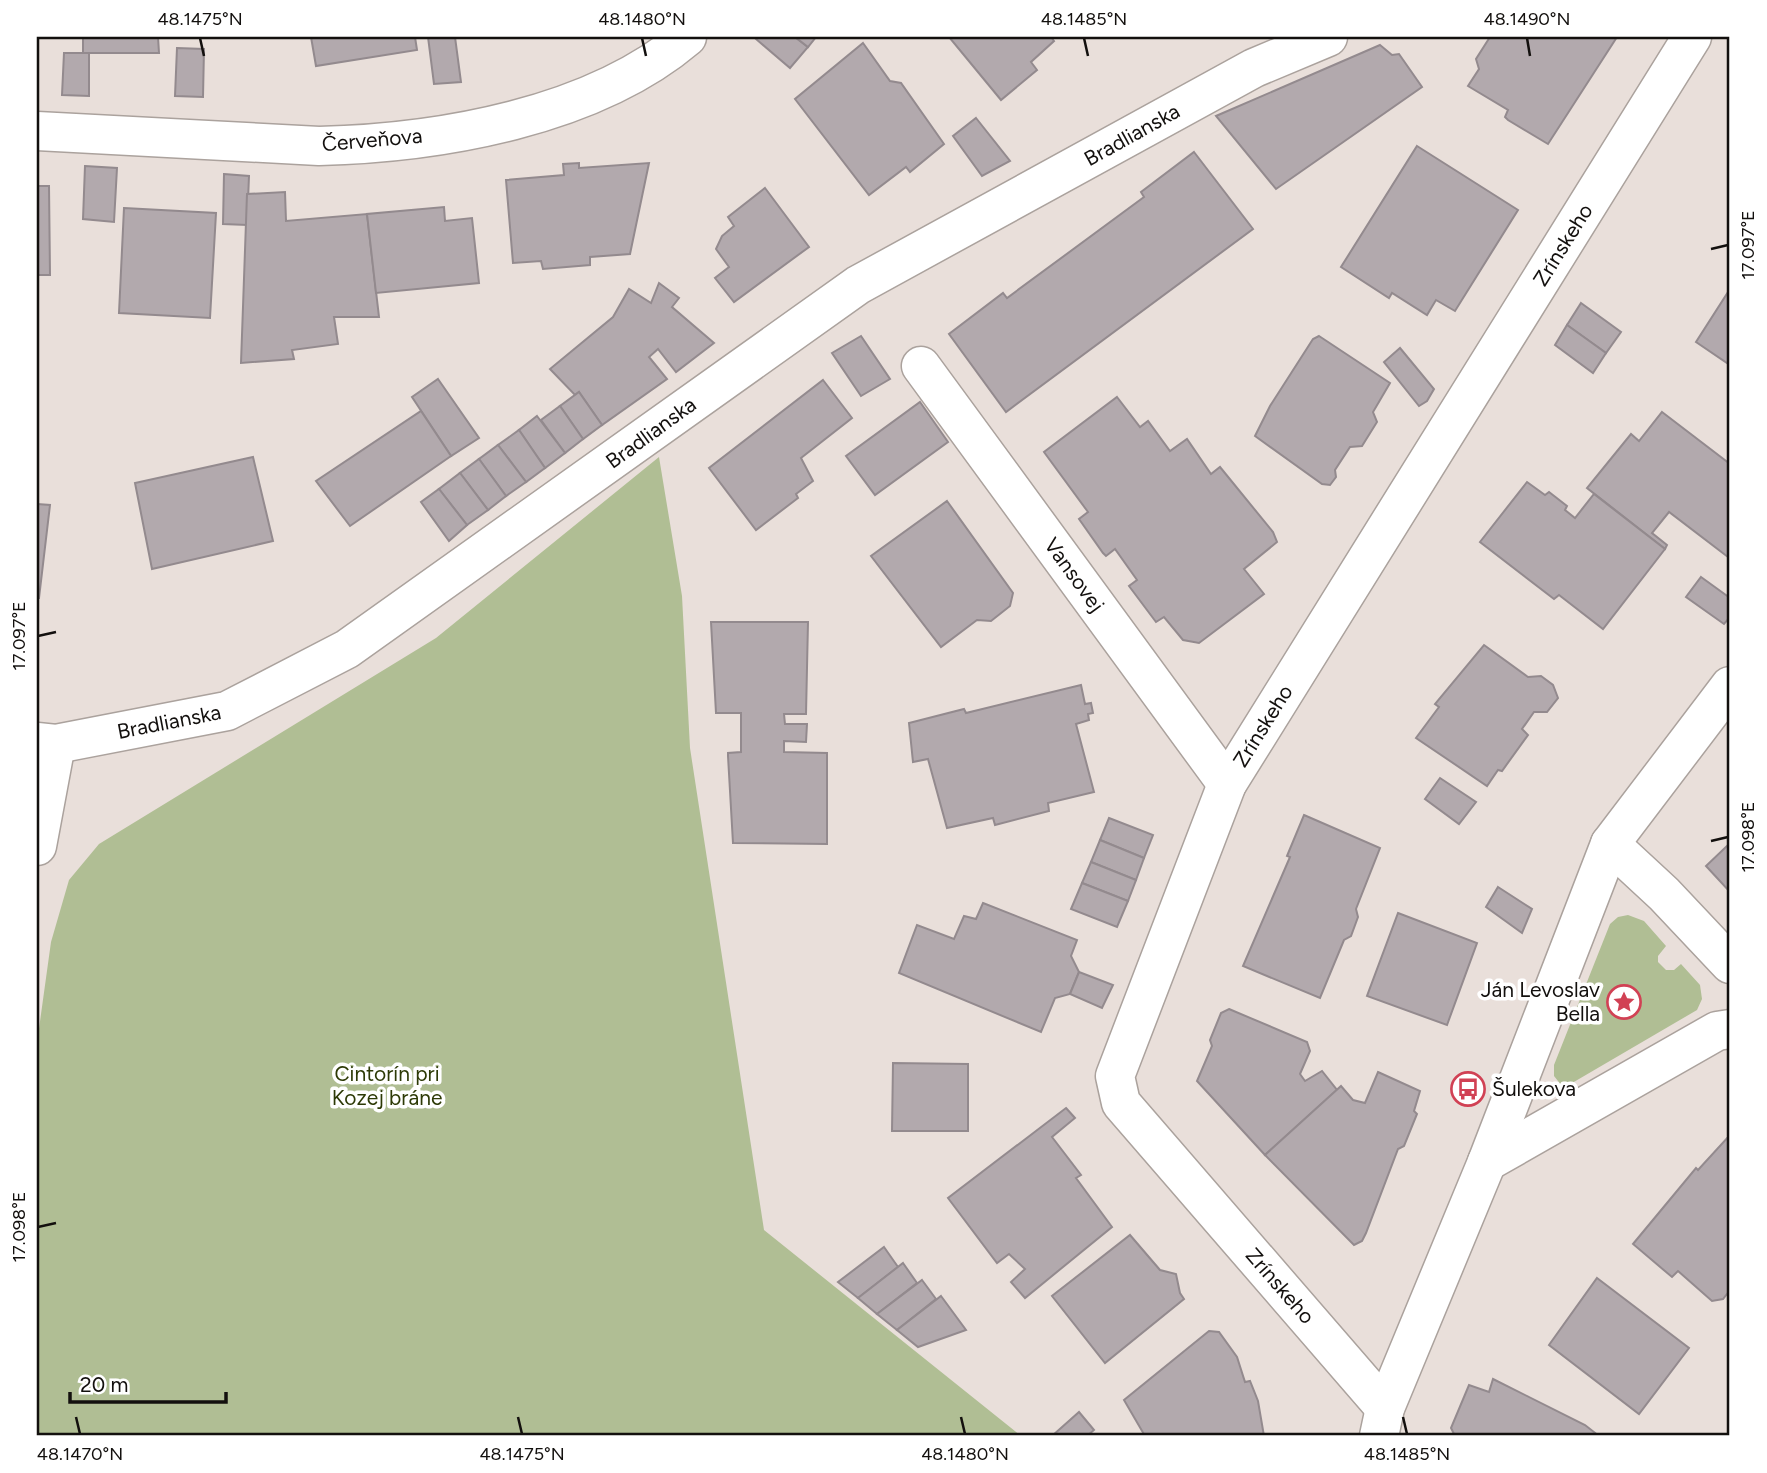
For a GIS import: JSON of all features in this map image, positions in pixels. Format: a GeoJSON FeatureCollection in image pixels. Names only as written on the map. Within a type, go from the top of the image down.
{"type":"FeatureCollection","features":[{"type":"Feature","properties":{"kind":"street","name":"Červeňova"},"geometry":{"type":"LineString","coordinates":[[37,131],[320,146],[356,145],[417,137],[479,127],[578,99],[649,64],[687,37]]}},
{"type":"Feature","properties":{"kind":"street","name":"Bradlianska"},"geometry":{"type":"LineString","coordinates":[[37,846],[46,743],[227,712],[347,649],[858,285],[1254,68],[1328,37]]}},
{"type":"Feature","properties":{"kind":"street","name":"Zrínskeho"},"geometry":{"type":"LineString","coordinates":[[1382,1422],[1121,1103],[1115,1076],[1227,784],[1692,37]]}},
{"type":"Feature","properties":{"kind":"street","name":"Vansovej"},"geometry":{"type":"LineString","coordinates":[[921,366],[1227,784]]}},
{"type":"Feature","properties":{"kind":"street"},"geometry":{"type":"LineString","coordinates":[[1382,1422],[1487,1162],[1610,844],[1730,686]]}},
{"type":"Feature","properties":{"kind":"street"},"geometry":{"type":"LineString","coordinates":[[1610,844],[1664,894],[1730,964]]}},
{"type":"Feature","properties":{"kind":"street"},"geometry":{"type":"LineString","coordinates":[[1487,1162],[1717,1031],[1730,1029]]}},
{"type":"Feature","properties":{"kind":"green space","name":"Cintorín pri Kozej bráne"},"geometry":{"type":"Polygon","coordinates":[[[659,457],[682,596],[690,748],[764,1230],[1021,1436],[37,1436],[37,1043],[51,942],[69,880],[99,844],[436,638],[659,457]]]}},
{"type":"Feature","properties":{"kind":"green space"},"geometry":{"type":"Polygon","coordinates":[[[1628,915],[1644,921],[1666,946],[1658,956],[1658,962],[1666,970],[1674,970],[1681,964],[1700,985],[1702,999],[1697,1010],[1567,1086],[1562,1086],[1554,1076],[1554,1065],[1610,924],[1618,917],[1628,915]]]}},
{"type":"Feature","properties":{"kind":"building"},"geometry":{"type":"Polygon","coordinates":[[[83,37],[158,37],[159,53],[83,53],[83,37]]]}},
{"type":"Feature","properties":{"kind":"building"},"geometry":{"type":"Polygon","coordinates":[[[311,37],[415,37],[417,50],[316,66],[311,37]]]}},
{"type":"Feature","properties":{"kind":"building"},"geometry":{"type":"Polygon","coordinates":[[[428,37],[455,37],[461,82],[434,84],[428,37]]]}},
{"type":"Feature","properties":{"kind":"building"},"geometry":{"type":"Polygon","coordinates":[[[795,37],[808,47],[790,68],[756,39],[795,37]]]}},
{"type":"Feature","properties":{"kind":"building"},"geometry":{"type":"Polygon","coordinates":[[[795,37],[816,37],[808,47],[795,37]]]}},
{"type":"Feature","properties":{"kind":"building"},"geometry":{"type":"Polygon","coordinates":[[[949,37],[1051,37],[1054,41],[1031,62],[1037,70],[1001,100],[949,37]]]}},
{"type":"Feature","properties":{"kind":"building"},"geometry":{"type":"Polygon","coordinates":[[[1490,37],[1617,37],[1548,144],[1508,120],[1505,117],[1508,110],[1468,86],[1479,69],[1476,59],[1490,37]]]}},
{"type":"Feature","properties":{"kind":"building"},"geometry":{"type":"Polygon","coordinates":[[[863,43],[890,81],[901,83],[944,144],[910,172],[906,167],[869,195],[795,99],[863,43]]]}},
{"type":"Feature","properties":{"kind":"building"},"geometry":{"type":"Polygon","coordinates":[[[1380,45],[1392,55],[1399,54],[1422,87],[1276,189],[1216,116],[1380,45]]]}},
{"type":"Feature","properties":{"kind":"building"},"geometry":{"type":"Polygon","coordinates":[[[177,48],[204,49],[203,97],[175,96],[177,48]]]}},
{"type":"Feature","properties":{"kind":"building"},"geometry":{"type":"Polygon","coordinates":[[[64,53],[89,53],[89,96],[62,95],[64,53]]]}},
{"type":"Feature","properties":{"kind":"building"},"geometry":{"type":"Polygon","coordinates":[[[976,118],[1010,161],[982,176],[953,136],[976,118]]]}},
{"type":"Feature","properties":{"kind":"building"},"geometry":{"type":"Polygon","coordinates":[[[1417,146],[1518,210],[1455,311],[1436,300],[1427,315],[1392,293],[1389,298],[1341,267],[1417,146]]]}},
{"type":"Feature","properties":{"kind":"building"},"geometry":{"type":"Polygon","coordinates":[[[1194,152],[1253,229],[1006,412],[949,334],[1003,293],[1007,298],[1144,197],[1141,192],[1194,152]]]}},
{"type":"Feature","properties":{"kind":"building"},"geometry":{"type":"Polygon","coordinates":[[[579,163],[579,168],[649,163],[630,254],[590,257],[590,265],[543,269],[541,261],[513,263],[506,180],[564,175],[563,164],[579,163]]]}},
{"type":"Feature","properties":{"kind":"building"},"geometry":{"type":"Polygon","coordinates":[[[85,166],[117,168],[114,222],[83,219],[85,166]]]}},
{"type":"Feature","properties":{"kind":"building"},"geometry":{"type":"Polygon","coordinates":[[[224,174],[249,176],[247,225],[223,224],[224,174]]]}},
{"type":"Feature","properties":{"kind":"building"},"geometry":{"type":"Polygon","coordinates":[[[37,186],[49,186],[50,275],[37,275],[37,186]]]}},
{"type":"Feature","properties":{"kind":"building"},"geometry":{"type":"Polygon","coordinates":[[[765,188],[809,247],[734,302],[715,278],[729,267],[716,249],[722,236],[734,226],[728,217],[765,188]]]}},
{"type":"Feature","properties":{"kind":"building"},"geometry":{"type":"Polygon","coordinates":[[[285,192],[286,221],[367,214],[379,317],[334,317],[338,344],[292,350],[294,359],[241,363],[247,194],[285,192]]]}},
{"type":"Feature","properties":{"kind":"building"},"geometry":{"type":"Polygon","coordinates":[[[444,207],[445,221],[472,218],[479,283],[376,293],[367,214],[444,207]]]}},
{"type":"Feature","properties":{"kind":"building"},"geometry":{"type":"Polygon","coordinates":[[[124,208],[216,213],[210,318],[119,313],[124,208]]]}},
{"type":"Feature","properties":{"kind":"building"},"geometry":{"type":"Polygon","coordinates":[[[659,283],[679,298],[672,307],[714,343],[676,372],[658,349],[649,357],[667,379],[602,425],[579,392],[575,395],[550,369],[613,317],[629,289],[651,303],[659,283]]]}},
{"type":"Feature","properties":{"kind":"building"},"geometry":{"type":"Polygon","coordinates":[[[1730,289],[1730,365],[1696,342],[1730,289]]]}},
{"type":"Feature","properties":{"kind":"building"},"geometry":{"type":"Polygon","coordinates":[[[1581,303],[1621,332],[1606,353],[1567,325],[1581,303]]]}},
{"type":"Feature","properties":{"kind":"building"},"geometry":{"type":"Polygon","coordinates":[[[1567,325],[1606,353],[1593,373],[1555,345],[1567,325]]]}},
{"type":"Feature","properties":{"kind":"building"},"geometry":{"type":"Polygon","coordinates":[[[861,336],[890,379],[861,396],[832,353],[861,336]]]}},
{"type":"Feature","properties":{"kind":"building"},"geometry":{"type":"Polygon","coordinates":[[[1319,336],[1390,383],[1373,412],[1377,422],[1362,446],[1350,447],[1335,470],[1336,477],[1330,485],[1322,484],[1255,436],[1270,406],[1313,339],[1319,336]]]}},
{"type":"Feature","properties":{"kind":"building"},"geometry":{"type":"Polygon","coordinates":[[[1400,348],[1434,389],[1427,401],[1419,406],[1384,362],[1400,348]]]}},
{"type":"Feature","properties":{"kind":"building"},"geometry":{"type":"Polygon","coordinates":[[[438,379],[479,438],[451,456],[412,397],[438,379]]]}},
{"type":"Feature","properties":{"kind":"building"},"geometry":{"type":"Polygon","coordinates":[[[823,380],[852,418],[801,458],[813,481],[796,494],[798,498],[756,530],[709,468],[823,380]]]}},
{"type":"Feature","properties":{"kind":"building"},"geometry":{"type":"Polygon","coordinates":[[[579,392],[602,425],[583,439],[560,406],[579,392]]]}},
{"type":"Feature","properties":{"kind":"building"},"geometry":{"type":"Polygon","coordinates":[[[1117,397],[1140,427],[1148,421],[1170,451],[1187,439],[1211,474],[1220,467],[1273,532],[1277,542],[1244,569],[1264,594],[1199,643],[1183,640],[1164,617],[1156,622],[1129,586],[1137,580],[1115,549],[1106,556],[1079,519],[1088,512],[1044,452],[1117,397]]]}},
{"type":"Feature","properties":{"kind":"building"},"geometry":{"type":"Polygon","coordinates":[[[920,402],[948,442],[875,495],[846,456],[920,402]]]}},
{"type":"Feature","properties":{"kind":"building"},"geometry":{"type":"Polygon","coordinates":[[[560,406],[583,439],[565,453],[541,420],[560,406]]]}},
{"type":"Feature","properties":{"kind":"building"},"geometry":{"type":"Polygon","coordinates":[[[421,411],[451,456],[350,526],[316,481],[421,411]]]}},
{"type":"Feature","properties":{"kind":"building"},"geometry":{"type":"Polygon","coordinates":[[[1662,412],[1730,464],[1728,557],[1669,512],[1652,533],[1667,545],[1665,549],[1587,488],[1631,434],[1639,441],[1662,412]]]}},
{"type":"Feature","properties":{"kind":"building"},"geometry":{"type":"Polygon","coordinates":[[[537,416],[565,453],[545,468],[519,430],[537,416]]]}},
{"type":"Feature","properties":{"kind":"building"},"geometry":{"type":"Polygon","coordinates":[[[519,430],[545,468],[526,482],[498,445],[519,430]]]}},
{"type":"Feature","properties":{"kind":"building"},"geometry":{"type":"Polygon","coordinates":[[[498,445],[526,482],[506,496],[479,459],[498,445]]]}},
{"type":"Feature","properties":{"kind":"building"},"geometry":{"type":"Polygon","coordinates":[[[253,457],[273,541],[152,569],[135,483],[253,457]]]}},
{"type":"Feature","properties":{"kind":"building"},"geometry":{"type":"Polygon","coordinates":[[[479,459],[506,496],[488,510],[460,473],[479,459]]]}},
{"type":"Feature","properties":{"kind":"building"},"geometry":{"type":"Polygon","coordinates":[[[460,473],[488,510],[467,525],[439,489],[460,473]]]}},
{"type":"Feature","properties":{"kind":"building"},"geometry":{"type":"Polygon","coordinates":[[[1527,482],[1545,495],[1549,492],[1567,506],[1565,510],[1575,518],[1594,494],[1665,549],[1603,629],[1559,595],[1554,599],[1480,542],[1527,482]]]}},
{"type":"Feature","properties":{"kind":"building"},"geometry":{"type":"Polygon","coordinates":[[[439,489],[467,525],[449,541],[421,502],[439,489]]]}},
{"type":"Feature","properties":{"kind":"building"},"geometry":{"type":"Polygon","coordinates":[[[947,501],[1013,593],[1010,606],[991,621],[977,620],[941,647],[871,556],[947,501]]]}},
{"type":"Feature","properties":{"kind":"building"},"geometry":{"type":"Polygon","coordinates":[[[37,504],[50,505],[39,598],[37,598],[37,504]]]}},
{"type":"Feature","properties":{"kind":"building"},"geometry":{"type":"Polygon","coordinates":[[[1701,577],[1730,598],[1730,617],[1724,624],[1686,597],[1701,577]]]}},
{"type":"Feature","properties":{"kind":"building"},"geometry":{"type":"Polygon","coordinates":[[[711,622],[808,622],[806,714],[784,714],[785,724],[807,724],[806,742],[784,741],[784,752],[827,753],[827,844],[733,843],[728,753],[741,752],[741,713],[716,713],[711,622]]]}},
{"type":"Feature","properties":{"kind":"building"},"geometry":{"type":"Polygon","coordinates":[[[1484,645],[1528,677],[1541,676],[1553,685],[1558,698],[1547,712],[1534,712],[1522,729],[1528,735],[1502,771],[1498,770],[1487,786],[1416,738],[1439,707],[1435,704],[1484,645]]]}},
{"type":"Feature","properties":{"kind":"building"},"geometry":{"type":"Polygon","coordinates":[[[1081,685],[1085,704],[1091,703],[1093,713],[1088,714],[1089,720],[1076,724],[1094,792],[1048,803],[1049,811],[995,825],[993,818],[947,828],[928,759],[913,762],[909,723],[964,709],[966,713],[1081,685]]]}},
{"type":"Feature","properties":{"kind":"building"},"geometry":{"type":"Polygon","coordinates":[[[1440,778],[1476,802],[1459,824],[1425,799],[1440,778]]]}},
{"type":"Feature","properties":{"kind":"building"},"geometry":{"type":"Polygon","coordinates":[[[1304,815],[1380,848],[1356,909],[1358,917],[1351,936],[1344,940],[1320,998],[1243,966],[1290,857],[1287,856],[1304,815]]]}},
{"type":"Feature","properties":{"kind":"building"},"geometry":{"type":"Polygon","coordinates":[[[1109,818],[1153,835],[1144,858],[1100,840],[1109,818]]]}},
{"type":"Feature","properties":{"kind":"building"},"geometry":{"type":"Polygon","coordinates":[[[1100,840],[1144,858],[1136,880],[1091,862],[1100,840]]]}},
{"type":"Feature","properties":{"kind":"building"},"geometry":{"type":"Polygon","coordinates":[[[1730,843],[1730,892],[1706,866],[1730,843]]]}},
{"type":"Feature","properties":{"kind":"building"},"geometry":{"type":"Polygon","coordinates":[[[1091,862],[1136,880],[1128,901],[1082,883],[1091,862]]]}},
{"type":"Feature","properties":{"kind":"building"},"geometry":{"type":"Polygon","coordinates":[[[1082,883],[1128,901],[1117,927],[1071,909],[1082,883]]]}},
{"type":"Feature","properties":{"kind":"building"},"geometry":{"type":"Polygon","coordinates":[[[1498,887],[1532,909],[1522,933],[1486,907],[1498,887]]]}},
{"type":"Feature","properties":{"kind":"building"},"geometry":{"type":"Polygon","coordinates":[[[983,903],[1077,940],[1071,956],[1079,972],[1070,994],[1055,998],[1041,1032],[899,973],[917,925],[954,939],[964,916],[976,919],[983,903]]]}},
{"type":"Feature","properties":{"kind":"building"},"geometry":{"type":"Polygon","coordinates":[[[1398,913],[1477,943],[1447,1025],[1367,996],[1398,913]]]}},
{"type":"Feature","properties":{"kind":"building"},"geometry":{"type":"Polygon","coordinates":[[[1079,972],[1113,985],[1102,1008],[1070,994],[1079,972]]]}},
{"type":"Feature","properties":{"kind":"building"},"geometry":{"type":"Polygon","coordinates":[[[1229,1009],[1307,1042],[1310,1051],[1300,1074],[1305,1081],[1322,1071],[1337,1090],[1265,1155],[1197,1081],[1212,1046],[1210,1040],[1221,1013],[1229,1009]]]}},
{"type":"Feature","properties":{"kind":"building"},"geometry":{"type":"Polygon","coordinates":[[[893,1063],[968,1064],[968,1131],[892,1131],[893,1063]]]}},
{"type":"Feature","properties":{"kind":"building"},"geometry":{"type":"Polygon","coordinates":[[[1378,1072],[1420,1091],[1414,1111],[1417,1114],[1404,1146],[1398,1149],[1366,1233],[1362,1241],[1354,1245],[1265,1155],[1341,1086],[1353,1100],[1365,1103],[1378,1072]]]}},
{"type":"Feature","properties":{"kind":"building"},"geometry":{"type":"Polygon","coordinates":[[[1066,1108],[1075,1118],[1052,1137],[1081,1175],[1076,1178],[1112,1227],[1025,1298],[1011,1282],[1025,1269],[1009,1254],[997,1263],[948,1198],[1066,1108]]]}},
{"type":"Feature","properties":{"kind":"building"},"geometry":{"type":"Polygon","coordinates":[[[1729,1136],[1730,1290],[1723,1299],[1712,1301],[1678,1271],[1672,1277],[1633,1244],[1696,1168],[1698,1170],[1729,1136]]]}},
{"type":"Feature","properties":{"kind":"building"},"geometry":{"type":"Polygon","coordinates":[[[1130,1235],[1160,1270],[1176,1274],[1184,1299],[1105,1363],[1052,1296],[1130,1235]]]}},
{"type":"Feature","properties":{"kind":"building"},"geometry":{"type":"Polygon","coordinates":[[[884,1247],[898,1267],[858,1298],[838,1282],[884,1247]]]}},
{"type":"Feature","properties":{"kind":"building"},"geometry":{"type":"Polygon","coordinates":[[[903,1263],[917,1283],[877,1314],[858,1298],[903,1263]]]}},
{"type":"Feature","properties":{"kind":"building"},"geometry":{"type":"Polygon","coordinates":[[[1597,1278],[1689,1348],[1639,1414],[1549,1345],[1597,1278]]]}},
{"type":"Feature","properties":{"kind":"building"},"geometry":{"type":"Polygon","coordinates":[[[922,1280],[936,1299],[897,1330],[877,1314],[922,1280]]]}},
{"type":"Feature","properties":{"kind":"building"},"geometry":{"type":"Polygon","coordinates":[[[941,1296],[966,1330],[918,1347],[897,1330],[941,1296]]]}},
{"type":"Feature","properties":{"kind":"building"},"geometry":{"type":"Polygon","coordinates":[[[1209,1331],[1219,1332],[1237,1357],[1245,1382],[1250,1381],[1258,1401],[1264,1436],[1145,1436],[1124,1400],[1209,1331]]]}},
{"type":"Feature","properties":{"kind":"building"},"geometry":{"type":"Polygon","coordinates":[[[1493,1379],[1585,1425],[1599,1436],[1455,1436],[1451,1428],[1469,1385],[1489,1392],[1493,1379]]]}},
{"type":"Feature","properties":{"kind":"building"},"geometry":{"type":"Polygon","coordinates":[[[1079,1412],[1094,1430],[1087,1436],[1052,1436],[1079,1412]]]}},
{"type":"Feature","properties":{"kind":"place","name":"Ján Levoslav Bella"},"geometry":{"type":"Point","coordinates":[1624,1002]}},
{"type":"Feature","properties":{"kind":"place","name":"Šulekova"},"geometry":{"type":"Point","coordinates":[1468,1089]}}]}
